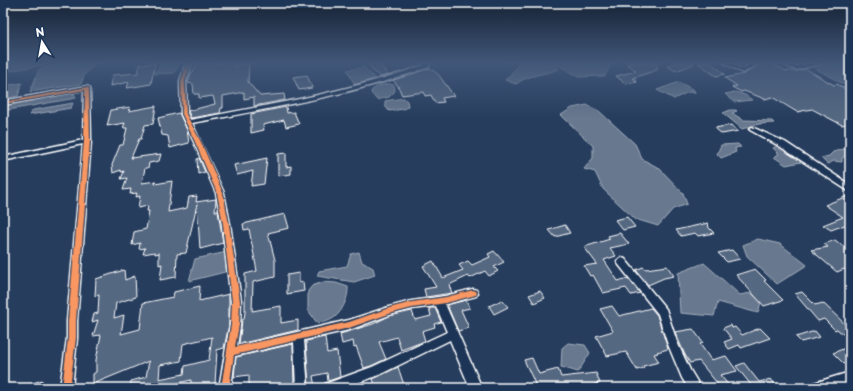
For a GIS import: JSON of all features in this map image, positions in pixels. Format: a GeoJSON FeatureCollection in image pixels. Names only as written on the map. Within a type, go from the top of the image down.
{"type":"FeatureCollection","features":[{"type":"Feature","properties":{"kind":"street"},"geometry":{"type":"LineString","coordinates":[[183,81],[184,114],[220,193],[226,224],[236,301],[231,352],[224,388]]}},
{"type":"Feature","properties":{"kind":"street"},"geometry":{"type":"LineString","coordinates":[[188,122],[283,105],[383,81]]}},
{"type":"Feature","properties":{"kind":"street"},"geometry":{"type":"LineString","coordinates":[[3,103],[87,88],[87,141],[72,321],[72,338],[66,388]]}},
{"type":"Feature","properties":{"kind":"street"},"geometry":{"type":"LineString","coordinates":[[752,129],[782,144],[850,189]]}},
{"type":"Feature","properties":{"kind":"street"},"geometry":{"type":"LineString","coordinates":[[3,159],[87,141]]}},
{"type":"Feature","properties":{"kind":"street"},"geometry":{"type":"LineString","coordinates":[[622,262],[662,312],[686,374],[695,388]]}},
{"type":"Feature","properties":{"kind":"street"},"geometry":{"type":"LineString","coordinates":[[231,352],[349,325],[389,310],[412,304],[439,301],[473,293]]}},
{"type":"Feature","properties":{"kind":"street"},"geometry":{"type":"LineString","coordinates":[[439,301],[476,388]]}},
{"type":"Feature","properties":{"kind":"street"},"geometry":{"type":"LineString","coordinates":[[329,388],[375,371],[453,334]]}},
{"type":"Feature","properties":{"kind":"street"},"geometry":{"type":"LineString","coordinates":[[299,337],[302,388]]}},
{"type":"Feature","properties":{"kind":"street"},"geometry":{"type":"LineString","coordinates":[[819,388],[850,379]]}},
{"type":"Feature","properties":{"kind":"water"},"geometry":{"type":"Polygon","coordinates":[[[34,81],[82,81],[81,84],[30,92],[34,81]]]}},
{"type":"Feature","properties":{"kind":"water"},"geometry":{"type":"Polygon","coordinates":[[[353,81],[366,81],[355,85],[353,81]]]}},
{"type":"Feature","properties":{"kind":"water"},"geometry":{"type":"Polygon","coordinates":[[[508,81],[521,81],[516,84],[508,81]]]}},
{"type":"Feature","properties":{"kind":"water"},"geometry":{"type":"Polygon","coordinates":[[[838,81],[850,81],[850,88],[838,81]]]}},
{"type":"Feature","properties":{"kind":"water"},"geometry":{"type":"Polygon","coordinates":[[[679,82],[694,90],[695,93],[688,92],[674,99],[657,90],[679,82]]]}},
{"type":"Feature","properties":{"kind":"water"},"geometry":{"type":"Polygon","coordinates":[[[22,83],[18,96],[3,99],[3,86],[22,83]]]}},
{"type":"Feature","properties":{"kind":"water"},"geometry":{"type":"Polygon","coordinates":[[[389,84],[394,85],[395,91],[389,97],[377,100],[371,93],[372,90],[378,86],[389,84]]]}},
{"type":"Feature","properties":{"kind":"water"},"geometry":{"type":"Polygon","coordinates":[[[735,92],[745,95],[752,100],[734,102],[725,94],[735,92]]]}},
{"type":"Feature","properties":{"kind":"water"},"geometry":{"type":"Polygon","coordinates":[[[74,93],[76,98],[3,111],[3,105],[74,93]]]}},
{"type":"Feature","properties":{"kind":"water"},"geometry":{"type":"Polygon","coordinates":[[[404,98],[407,101],[408,106],[404,109],[389,111],[385,106],[385,101],[404,98]]]}},
{"type":"Feature","properties":{"kind":"water"},"geometry":{"type":"Polygon","coordinates":[[[73,103],[71,108],[29,115],[33,110],[73,103]]]}},
{"type":"Feature","properties":{"kind":"water"},"geometry":{"type":"Polygon","coordinates":[[[587,105],[599,111],[635,144],[642,159],[659,168],[683,193],[687,204],[673,209],[658,226],[635,219],[603,189],[595,172],[584,169],[593,158],[593,146],[561,115],[572,108],[587,105]]]}},
{"type":"Feature","properties":{"kind":"water"},"geometry":{"type":"Polygon","coordinates":[[[730,110],[736,110],[737,111],[732,113],[743,120],[772,121],[774,123],[759,124],[742,129],[723,113],[730,110]]]}},
{"type":"Feature","properties":{"kind":"water"},"geometry":{"type":"Polygon","coordinates":[[[738,144],[741,147],[735,148],[736,152],[721,158],[717,154],[721,145],[738,144]]]}},
{"type":"Feature","properties":{"kind":"water"},"geometry":{"type":"Polygon","coordinates":[[[779,145],[801,162],[786,165],[774,157],[779,154],[773,148],[779,145]]]}},
{"type":"Feature","properties":{"kind":"water"},"geometry":{"type":"Polygon","coordinates":[[[850,148],[850,154],[842,158],[842,162],[834,161],[827,164],[821,158],[829,156],[833,152],[850,148]]]}},
{"type":"Feature","properties":{"kind":"water"},"geometry":{"type":"Polygon","coordinates":[[[758,239],[780,244],[807,265],[777,284],[747,256],[743,245],[758,239]]]}},
{"type":"Feature","properties":{"kind":"water"},"geometry":{"type":"Polygon","coordinates":[[[227,252],[229,271],[189,281],[195,259],[227,252]]]}},
{"type":"Feature","properties":{"kind":"water"},"geometry":{"type":"Polygon","coordinates":[[[359,252],[362,262],[373,268],[375,275],[354,282],[317,276],[319,271],[347,266],[351,254],[359,252]]]}},
{"type":"Feature","properties":{"kind":"water"},"geometry":{"type":"Polygon","coordinates":[[[704,263],[740,295],[751,293],[761,302],[758,313],[718,302],[714,316],[680,313],[678,273],[704,263]]]}},
{"type":"Feature","properties":{"kind":"water"},"geometry":{"type":"Polygon","coordinates":[[[323,282],[336,283],[348,287],[348,291],[344,306],[338,315],[329,321],[317,323],[308,310],[308,291],[312,286],[323,282]]]}},
{"type":"Feature","properties":{"kind":"water"},"geometry":{"type":"Polygon","coordinates":[[[568,343],[585,345],[590,353],[578,372],[561,367],[562,348],[568,343]]]}},
{"type":"Feature","properties":{"kind":"building"},"geometry":{"type":"Polygon","coordinates":[[[111,81],[152,81],[151,84],[127,88],[129,82],[110,86],[111,81]]]}},
{"type":"Feature","properties":{"kind":"building"},"geometry":{"type":"Polygon","coordinates":[[[189,81],[248,81],[260,96],[284,94],[285,100],[254,106],[254,97],[244,99],[244,92],[223,96],[223,108],[221,108],[220,113],[191,118],[188,111],[215,104],[213,96],[199,98],[199,94],[194,94],[193,84],[188,83],[189,81]]]}},
{"type":"Feature","properties":{"kind":"building"},"geometry":{"type":"Polygon","coordinates":[[[295,81],[309,81],[312,88],[299,90],[295,81]]]}},
{"type":"Feature","properties":{"kind":"building"},"geometry":{"type":"Polygon","coordinates":[[[394,81],[443,81],[454,96],[442,98],[444,102],[435,103],[431,95],[425,96],[424,92],[402,95],[394,81]]]}},
{"type":"Feature","properties":{"kind":"building"},"geometry":{"type":"Polygon","coordinates":[[[623,81],[637,82],[626,84],[623,81]]]}},
{"type":"Feature","properties":{"kind":"building"},"geometry":{"type":"Polygon","coordinates":[[[730,81],[827,81],[834,85],[837,84],[850,92],[850,123],[842,125],[812,109],[797,112],[772,97],[765,99],[744,91],[741,92],[732,87],[737,86],[730,81]]]}},
{"type":"Feature","properties":{"kind":"building"},"geometry":{"type":"Polygon","coordinates":[[[156,106],[153,124],[145,125],[141,139],[139,139],[131,158],[161,154],[159,161],[149,163],[148,168],[145,168],[142,183],[156,181],[155,184],[172,181],[168,212],[187,208],[189,197],[197,196],[196,202],[216,199],[215,211],[218,211],[223,243],[200,249],[197,204],[186,253],[177,254],[176,277],[160,280],[162,264],[159,265],[159,253],[155,254],[155,252],[143,254],[145,248],[139,249],[140,243],[132,245],[134,232],[146,229],[149,211],[147,211],[148,206],[138,208],[140,196],[136,197],[137,193],[130,194],[131,189],[123,190],[127,178],[121,179],[124,171],[121,172],[121,170],[113,173],[112,165],[120,145],[123,145],[127,128],[123,128],[125,123],[107,126],[111,110],[130,107],[129,111],[156,106]]]}},
{"type":"Feature","properties":{"kind":"building"},"geometry":{"type":"Polygon","coordinates":[[[286,107],[287,113],[294,112],[299,124],[286,127],[284,120],[263,125],[264,130],[251,133],[251,114],[286,107]]]}},
{"type":"Feature","properties":{"kind":"building"},"geometry":{"type":"Polygon","coordinates":[[[179,113],[187,130],[189,143],[170,148],[168,136],[162,135],[158,118],[179,113]]]}},
{"type":"Feature","properties":{"kind":"building"},"geometry":{"type":"Polygon","coordinates":[[[731,125],[738,131],[722,134],[715,128],[731,125]]]}},
{"type":"Feature","properties":{"kind":"building"},"geometry":{"type":"Polygon","coordinates":[[[286,153],[286,167],[291,166],[291,174],[278,176],[278,154],[286,153]]]}},
{"type":"Feature","properties":{"kind":"building"},"geometry":{"type":"Polygon","coordinates":[[[199,158],[205,172],[198,174],[197,159],[199,158]]]}},
{"type":"Feature","properties":{"kind":"building"},"geometry":{"type":"Polygon","coordinates":[[[267,158],[264,184],[251,186],[253,171],[237,175],[234,165],[267,158]]]}},
{"type":"Feature","properties":{"kind":"building"},"geometry":{"type":"Polygon","coordinates":[[[850,195],[850,223],[831,230],[823,225],[843,217],[825,205],[850,195]]]}},
{"type":"Feature","properties":{"kind":"building"},"geometry":{"type":"Polygon","coordinates":[[[285,214],[289,228],[268,233],[275,260],[275,277],[253,282],[252,311],[281,306],[281,323],[298,320],[298,330],[239,344],[242,320],[244,319],[245,312],[245,274],[257,271],[249,229],[244,230],[243,224],[285,214]]]}},
{"type":"Feature","properties":{"kind":"building"},"geometry":{"type":"Polygon","coordinates":[[[627,217],[635,227],[623,230],[615,220],[627,217]]]}},
{"type":"Feature","properties":{"kind":"building"},"geometry":{"type":"Polygon","coordinates":[[[708,223],[709,228],[714,233],[698,236],[695,233],[681,236],[676,230],[708,223]]]}},
{"type":"Feature","properties":{"kind":"building"},"geometry":{"type":"Polygon","coordinates":[[[565,225],[570,233],[555,237],[549,230],[565,225]]]}},
{"type":"Feature","properties":{"kind":"building"},"geometry":{"type":"Polygon","coordinates":[[[620,233],[629,244],[610,248],[616,256],[604,260],[618,281],[628,278],[640,293],[631,295],[626,288],[603,293],[593,275],[590,276],[584,266],[597,264],[584,247],[610,239],[608,236],[620,233]]]}},
{"type":"Feature","properties":{"kind":"building"},"geometry":{"type":"Polygon","coordinates":[[[835,240],[850,252],[850,274],[844,269],[837,272],[811,250],[828,247],[824,244],[835,240]]]}},
{"type":"Feature","properties":{"kind":"building"},"geometry":{"type":"Polygon","coordinates":[[[732,250],[740,259],[727,262],[718,253],[732,250]]]}},
{"type":"Feature","properties":{"kind":"building"},"geometry":{"type":"Polygon","coordinates":[[[494,251],[504,262],[494,267],[498,271],[489,276],[485,271],[470,278],[468,276],[449,285],[452,293],[426,297],[424,289],[436,287],[423,266],[433,261],[443,278],[463,270],[459,265],[468,261],[472,265],[490,257],[488,254],[494,251]]]}},
{"type":"Feature","properties":{"kind":"building"},"geometry":{"type":"Polygon","coordinates":[[[667,266],[674,276],[664,278],[648,285],[636,270],[643,267],[646,269],[667,266]]]}},
{"type":"Feature","properties":{"kind":"building"},"geometry":{"type":"Polygon","coordinates":[[[755,269],[766,280],[764,281],[783,300],[764,306],[736,275],[755,269]]]}},
{"type":"Feature","properties":{"kind":"building"},"geometry":{"type":"Polygon","coordinates":[[[124,270],[125,280],[135,276],[136,297],[116,303],[114,318],[124,315],[121,334],[140,329],[143,303],[173,297],[174,292],[200,286],[199,301],[229,294],[229,325],[224,348],[217,350],[215,384],[191,388],[191,380],[158,388],[130,388],[131,381],[146,377],[149,361],[93,384],[93,374],[96,372],[96,360],[101,335],[93,336],[98,320],[92,322],[94,314],[98,313],[99,295],[95,296],[96,279],[124,270]],[[212,337],[183,344],[181,361],[160,365],[159,379],[184,374],[185,366],[209,360],[212,337]]]}},
{"type":"Feature","properties":{"kind":"building"},"geometry":{"type":"Polygon","coordinates":[[[299,273],[299,283],[303,282],[304,291],[287,294],[287,275],[299,273]]]}},
{"type":"Feature","properties":{"kind":"building"},"geometry":{"type":"Polygon","coordinates":[[[540,291],[545,298],[534,303],[529,295],[540,291]]]}},
{"type":"Feature","properties":{"kind":"building"},"geometry":{"type":"Polygon","coordinates":[[[802,292],[815,305],[823,303],[850,329],[850,340],[837,329],[835,330],[824,319],[818,321],[795,294],[802,292]]]}},
{"type":"Feature","properties":{"kind":"building"},"geometry":{"type":"Polygon","coordinates":[[[466,300],[470,308],[461,310],[469,328],[458,331],[447,305],[466,300]]]}},
{"type":"Feature","properties":{"kind":"building"},"geometry":{"type":"Polygon","coordinates":[[[502,300],[508,307],[494,314],[489,306],[502,300]]]}},
{"type":"Feature","properties":{"kind":"building"},"geometry":{"type":"Polygon","coordinates":[[[612,306],[619,316],[651,308],[657,315],[668,349],[654,354],[659,362],[643,366],[644,368],[637,370],[626,352],[607,356],[596,336],[613,331],[600,309],[612,306]]]}},
{"type":"Feature","properties":{"kind":"building"},"geometry":{"type":"Polygon","coordinates":[[[429,308],[435,308],[441,322],[434,324],[435,327],[422,331],[425,341],[401,350],[397,337],[379,342],[386,359],[371,366],[364,368],[356,346],[354,347],[353,341],[342,344],[340,334],[373,324],[389,316],[412,311],[415,320],[431,316],[429,308]]]}},
{"type":"Feature","properties":{"kind":"building"},"geometry":{"type":"Polygon","coordinates":[[[731,325],[732,328],[735,327],[742,335],[760,328],[770,338],[741,348],[739,345],[729,349],[724,342],[732,339],[723,328],[731,325]]]}},
{"type":"Feature","properties":{"kind":"building"},"geometry":{"type":"Polygon","coordinates":[[[693,329],[703,343],[700,344],[711,360],[726,356],[737,371],[720,375],[731,388],[721,388],[699,361],[690,363],[675,332],[693,329]]]}},
{"type":"Feature","properties":{"kind":"building"},"geometry":{"type":"Polygon","coordinates":[[[815,331],[820,337],[801,342],[796,337],[815,331]]]}},
{"type":"Feature","properties":{"kind":"building"},"geometry":{"type":"Polygon","coordinates":[[[325,337],[327,353],[337,351],[340,377],[328,381],[327,373],[313,376],[315,387],[309,388],[306,341],[325,337]]]}},
{"type":"Feature","properties":{"kind":"building"},"geometry":{"type":"Polygon","coordinates":[[[293,344],[294,388],[249,388],[249,375],[234,377],[236,357],[293,344]]]}},
{"type":"Feature","properties":{"kind":"building"},"geometry":{"type":"Polygon","coordinates":[[[850,346],[850,370],[833,353],[850,346]]]}},
{"type":"Feature","properties":{"kind":"building"},"geometry":{"type":"Polygon","coordinates":[[[532,358],[539,374],[558,369],[561,377],[596,373],[600,383],[595,384],[596,388],[537,388],[524,360],[532,358]]]}},
{"type":"Feature","properties":{"kind":"building"},"geometry":{"type":"Polygon","coordinates":[[[744,363],[759,382],[771,379],[778,388],[746,388],[746,386],[751,385],[736,366],[744,363]]]}},
{"type":"Feature","properties":{"kind":"building"},"geometry":{"type":"Polygon","coordinates":[[[398,367],[404,385],[394,388],[392,384],[376,388],[373,379],[398,367]]]}},
{"type":"Feature","properties":{"kind":"building"},"geometry":{"type":"Polygon","coordinates":[[[42,380],[41,388],[21,388],[21,387],[42,380]]]}},
{"type":"Feature","properties":{"kind":"cycle path"},"geometry":{"type":"LineString","coordinates":[[183,81],[184,114],[220,193],[226,224],[236,301],[235,325],[225,388]]}},
{"type":"Feature","properties":{"kind":"cycle path"},"geometry":{"type":"LineString","coordinates":[[3,103],[87,88],[87,141],[72,321],[72,338],[66,388]]}},
{"type":"Feature","properties":{"kind":"cycle path"},"geometry":{"type":"LineString","coordinates":[[231,352],[349,325],[389,311],[412,305],[446,300],[473,293]]}}]}
